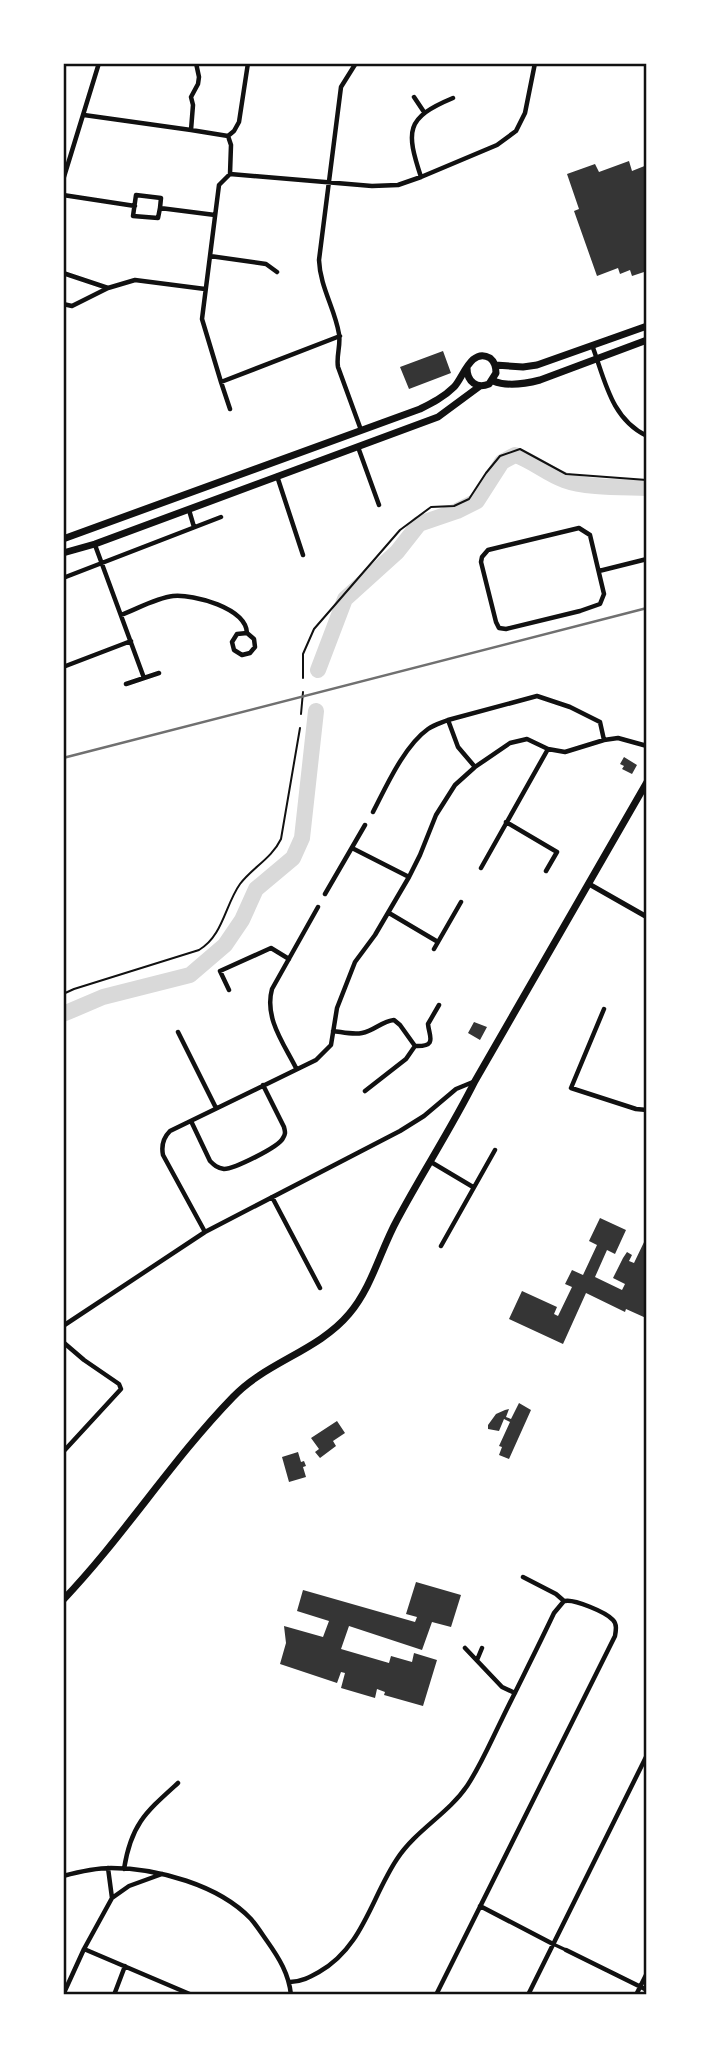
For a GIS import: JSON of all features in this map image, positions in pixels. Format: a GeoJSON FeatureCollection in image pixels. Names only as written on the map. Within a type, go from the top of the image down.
{"type":"FeatureCollection","features":[{"type":"Feature","properties":{"kind":"main road"},"geometry":{"type":"LineString","coordinates":[[495,365],[537,365],[647,326]]}},
{"type":"Feature","properties":{"kind":"main road"},"geometry":{"type":"LineString","coordinates":[[493,381],[500,384],[522,384],[540,380],[647,340]]}},
{"type":"Feature","properties":{"kind":"main road"},"geometry":{"type":"LineString","coordinates":[[63,539],[420,409],[442,397],[456,385],[472,359],[480,356],[489,358],[495,365],[493,381],[480,386],[438,417],[63,554]]}},
{"type":"Feature","properties":{"kind":"main road"},"geometry":{"type":"LineString","coordinates":[[467,368],[468,378],[480,386]]}},
{"type":"Feature","properties":{"kind":"main road"},"geometry":{"type":"LineString","coordinates":[[63,1600],[105,1554],[181,1456],[234,1396],[261,1373],[319,1340],[349,1315],[367,1288],[393,1228],[475,1081],[647,782]]}},
{"type":"Feature","properties":{"kind":"street"},"geometry":{"type":"LineString","coordinates":[[63,180],[99,63]]}},
{"type":"Feature","properties":{"kind":"street"},"geometry":{"type":"LineString","coordinates":[[191,130],[191,97],[199,77],[196,63]]}},
{"type":"Feature","properties":{"kind":"street"},"geometry":{"type":"LineString","coordinates":[[84,115],[228,136],[239,122],[248,63]]}},
{"type":"Feature","properties":{"kind":"street"},"geometry":{"type":"LineString","coordinates":[[356,63],[341,87],[319,275],[340,336],[336,359],[338,367],[361,430]]}},
{"type":"Feature","properties":{"kind":"street"},"geometry":{"type":"LineString","coordinates":[[230,174],[372,186],[398,184],[421,177],[497,145],[516,131],[526,113],[535,63]]}},
{"type":"Feature","properties":{"kind":"street"},"geometry":{"type":"LineString","coordinates":[[414,97],[424,112]]}},
{"type":"Feature","properties":{"kind":"street"},"geometry":{"type":"LineString","coordinates":[[421,177],[412,132],[414,123],[431,107],[453,98]]}},
{"type":"Feature","properties":{"kind":"street"},"geometry":{"type":"LineString","coordinates":[[228,136],[231,145],[230,174],[219,185],[202,319],[230,409]]}},
{"type":"Feature","properties":{"kind":"street"},"geometry":{"type":"LineString","coordinates":[[63,195],[135,206]]}},
{"type":"Feature","properties":{"kind":"street"},"geometry":{"type":"LineString","coordinates":[[136,195],[161,198],[160,208],[158,218],[133,216],[136,195]]}},
{"type":"Feature","properties":{"kind":"street"},"geometry":{"type":"LineString","coordinates":[[160,208],[215,215]]}},
{"type":"Feature","properties":{"kind":"street"},"geometry":{"type":"LineString","coordinates":[[210,257],[266,264],[277,272]]}},
{"type":"Feature","properties":{"kind":"street"},"geometry":{"type":"LineString","coordinates":[[63,273],[108,288]]}},
{"type":"Feature","properties":{"kind":"street"},"geometry":{"type":"LineString","coordinates":[[63,304],[72,306],[108,288],[135,280],[205,289]]}},
{"type":"Feature","properties":{"kind":"street"},"geometry":{"type":"LineString","coordinates":[[221,382],[340,336]]}},
{"type":"Feature","properties":{"kind":"street"},"geometry":{"type":"LineString","coordinates":[[592,345],[617,410],[629,425],[647,436]]}},
{"type":"Feature","properties":{"kind":"street"},"geometry":{"type":"LineString","coordinates":[[358,447],[379,505]]}},
{"type":"Feature","properties":{"kind":"street"},"geometry":{"type":"LineString","coordinates":[[277,476],[303,555]]}},
{"type":"Feature","properties":{"kind":"street"},"geometry":{"type":"LineString","coordinates":[[189,509],[194,527]]}},
{"type":"Feature","properties":{"kind":"street"},"geometry":{"type":"LineString","coordinates":[[63,578],[220,517]]}},
{"type":"Feature","properties":{"kind":"street"},"geometry":{"type":"LineString","coordinates":[[579,528],[590,535],[599,571],[604,594],[596,607],[506,629],[499,628],[496,622],[481,562],[488,550],[579,528]]}},
{"type":"Feature","properties":{"kind":"street"},"geometry":{"type":"LineString","coordinates":[[95,544],[144,678]]}},
{"type":"Feature","properties":{"kind":"street"},"geometry":{"type":"LineString","coordinates":[[599,571],[647,559]]}},
{"type":"Feature","properties":{"kind":"street"},"geometry":{"type":"LineString","coordinates":[[121,615],[170,597],[184,596],[234,612],[245,623],[247,633],[254,639],[254,647],[250,653],[242,655],[234,650],[232,642],[237,634],[247,633]]}},
{"type":"Feature","properties":{"kind":"street"},"geometry":{"type":"LineString","coordinates":[[63,667],[131,641]]}},
{"type":"Feature","properties":{"kind":"street"},"geometry":{"type":"LineString","coordinates":[[126,684],[159,673]]}},
{"type":"Feature","properties":{"kind":"street"},"geometry":{"type":"LineString","coordinates":[[373,812],[414,742],[428,729],[448,720],[537,695],[600,722],[604,740]]}},
{"type":"Feature","properties":{"kind":"street"},"geometry":{"type":"LineString","coordinates":[[448,720],[458,747],[475,767]]}},
{"type":"Feature","properties":{"kind":"street"},"geometry":{"type":"LineString","coordinates":[[205,1232],[163,1155],[163,1140],[170,1130],[316,1060],[331,1045],[337,1008],[355,962],[376,936],[389,913],[420,855],[436,815],[455,785],[475,767],[510,743],[527,739],[548,749],[565,752],[618,738],[647,746]]}},
{"type":"Feature","properties":{"kind":"street"},"geometry":{"type":"LineString","coordinates":[[481,868],[548,749]]}},
{"type":"Feature","properties":{"kind":"street"},"geometry":{"type":"LineString","coordinates":[[506,822],[557,852],[546,871]]}},
{"type":"Feature","properties":{"kind":"street"},"geometry":{"type":"LineString","coordinates":[[325,894],[365,825]]}},
{"type":"Feature","properties":{"kind":"street"},"geometry":{"type":"LineString","coordinates":[[352,848],[409,877]]}},
{"type":"Feature","properties":{"kind":"street"},"geometry":{"type":"LineString","coordinates":[[589,884],[647,918]]}},
{"type":"Feature","properties":{"kind":"street"},"geometry":{"type":"LineString","coordinates":[[434,950],[461,902]]}},
{"type":"Feature","properties":{"kind":"street"},"geometry":{"type":"LineString","coordinates":[[296,1068],[273,1023],[270,1006],[272,989],[318,907]]}},
{"type":"Feature","properties":{"kind":"street"},"geometry":{"type":"LineString","coordinates":[[389,913],[438,942]]}},
{"type":"Feature","properties":{"kind":"street"},"geometry":{"type":"LineString","coordinates":[[229,989],[220,971],[271,948],[289,959]]}},
{"type":"Feature","properties":{"kind":"street"},"geometry":{"type":"LineString","coordinates":[[415,1046],[422,1046],[431,1039],[428,1024],[439,1005]]}},
{"type":"Feature","properties":{"kind":"street"},"geometry":{"type":"LineString","coordinates":[[604,1009],[571,1087],[636,1109],[647,1110]]}},
{"type":"Feature","properties":{"kind":"street"},"geometry":{"type":"LineString","coordinates":[[333,1031],[360,1034],[386,1021],[394,1020],[415,1046]]}},
{"type":"Feature","properties":{"kind":"street"},"geometry":{"type":"LineString","coordinates":[[178,1031],[216,1108]]}},
{"type":"Feature","properties":{"kind":"street"},"geometry":{"type":"LineString","coordinates":[[365,1090],[407,1059],[415,1046]]}},
{"type":"Feature","properties":{"kind":"street"},"geometry":{"type":"LineString","coordinates":[[63,1326],[205,1232],[400,1130],[424,1116],[456,1089],[475,1081]]}},
{"type":"Feature","properties":{"kind":"street"},"geometry":{"type":"LineString","coordinates":[[191,1121],[215,1166],[228,1169],[277,1146],[283,1140],[284,1127],[263,1085]]}},
{"type":"Feature","properties":{"kind":"street"},"geometry":{"type":"LineString","coordinates":[[440,1246],[495,1150]]}},
{"type":"Feature","properties":{"kind":"street"},"geometry":{"type":"LineString","coordinates":[[431,1162],[473,1187]]}},
{"type":"Feature","properties":{"kind":"street"},"geometry":{"type":"LineString","coordinates":[[272,1197],[320,1288]]}},
{"type":"Feature","properties":{"kind":"street"},"geometry":{"type":"LineString","coordinates":[[63,1342],[119,1384],[121,1389],[63,1452]]}},
{"type":"Feature","properties":{"kind":"street"},"geometry":{"type":"LineString","coordinates":[[436,1995],[615,1636],[615,1625],[610,1618],[575,1601],[564,1601],[523,1577]]}},
{"type":"Feature","properties":{"kind":"street"},"geometry":{"type":"LineString","coordinates":[[290,1982],[309,1978],[323,1970],[353,1942],[402,1852],[466,1787],[554,1613],[564,1601]]}},
{"type":"Feature","properties":{"kind":"street"},"geometry":{"type":"LineString","coordinates":[[465,1648],[502,1687],[515,1693]]}},
{"type":"Feature","properties":{"kind":"street"},"geometry":{"type":"LineString","coordinates":[[477,1661],[482,1648]]}},
{"type":"Feature","properties":{"kind":"street"},"geometry":{"type":"LineString","coordinates":[[528,1995],[647,1755]]}},
{"type":"Feature","properties":{"kind":"street"},"geometry":{"type":"LineString","coordinates":[[124,1868],[130,1840],[140,1820],[178,1783]]}},
{"type":"Feature","properties":{"kind":"street"},"geometry":{"type":"LineString","coordinates":[[108,1868],[112,1898]]}},
{"type":"Feature","properties":{"kind":"street"},"geometry":{"type":"LineString","coordinates":[[63,1876],[124,1868],[162,1874],[224,1899],[251,1919],[278,1957],[290,1982],[291,1995]]}},
{"type":"Feature","properties":{"kind":"street"},"geometry":{"type":"LineString","coordinates":[[63,1995],[84,1948],[112,1898],[129,1886],[162,1874]]}},
{"type":"Feature","properties":{"kind":"street"},"geometry":{"type":"LineString","coordinates":[[480,1906],[647,1990]]}},
{"type":"Feature","properties":{"kind":"street"},"geometry":{"type":"LineString","coordinates":[[84,1948],[192,1995]]}},
{"type":"Feature","properties":{"kind":"street"},"geometry":{"type":"LineString","coordinates":[[114,1995],[125,1966]]}},
{"type":"Feature","properties":{"kind":"street"},"geometry":{"type":"LineString","coordinates":[[636,1995],[647,1973]]}},
{"type":"Feature","properties":{"kind":"path"},"geometry":{"type":"LineString","coordinates":[[303,678],[303,654],[314,629],[400,530],[431,507],[454,506],[469,499],[500,456],[520,449],[566,474],[647,480]]}},
{"type":"Feature","properties":{"kind":"path"},"geometry":{"type":"LineString","coordinates":[[301,714],[303,692]]}},
{"type":"Feature","properties":{"kind":"path"},"geometry":{"type":"LineString","coordinates":[[63,994],[199,950],[208,943],[239,886],[274,850],[281,839],[300,728]]}},
{"type":"Feature","properties":{"kind":"building"},"geometry":{"type":"Polygon","coordinates":[[[629,161],[632,171],[647,165],[647,271],[632,276],[630,270],[620,274],[618,268],[597,276],[574,211],[579,209],[567,174],[595,164],[599,172],[629,161]]]}},
{"type":"Feature","properties":{"kind":"building"},"geometry":{"type":"Polygon","coordinates":[[[443,351],[451,373],[409,389],[400,367],[443,351]]]}},
{"type":"Feature","properties":{"kind":"building"},"geometry":{"type":"Polygon","coordinates":[[[624,757],[637,765],[632,774],[622,769],[624,766],[620,764],[624,757]]]}},
{"type":"Feature","properties":{"kind":"building"},"geometry":{"type":"Polygon","coordinates":[[[474,1022],[487,1027],[480,1040],[468,1033],[474,1022]]]}},
{"type":"Feature","properties":{"kind":"building"},"geometry":{"type":"Polygon","coordinates":[[[600,1218],[626,1230],[615,1254],[607,1250],[595,1277],[622,1290],[625,1284],[613,1278],[623,1258],[627,1252],[632,1255],[629,1261],[634,1263],[645,1240],[647,1241],[646,1318],[626,1309],[625,1312],[586,1293],[563,1344],[509,1319],[522,1291],[557,1307],[554,1314],[558,1316],[572,1287],[565,1284],[572,1270],[583,1275],[597,1245],[589,1241],[600,1218]]]}},
{"type":"Feature","properties":{"kind":"building"},"geometry":{"type":"Polygon","coordinates":[[[519,1403],[531,1410],[509,1459],[499,1455],[502,1447],[499,1446],[510,1422],[504,1419],[499,1431],[488,1429],[488,1425],[496,1414],[505,1410],[509,1409],[506,1417],[511,1419],[519,1403]]]}},
{"type":"Feature","properties":{"kind":"building"},"geometry":{"type":"Polygon","coordinates":[[[337,1421],[345,1433],[333,1441],[336,1446],[320,1458],[315,1452],[319,1449],[311,1438],[337,1421]]]}},
{"type":"Feature","properties":{"kind":"building"},"geometry":{"type":"Polygon","coordinates":[[[298,1452],[301,1462],[304,1461],[306,1466],[303,1467],[306,1477],[289,1482],[282,1457],[298,1452]]]}},
{"type":"Feature","properties":{"kind":"building"},"geometry":{"type":"Polygon","coordinates":[[[416,1582],[461,1595],[451,1627],[432,1622],[422,1650],[349,1626],[341,1649],[389,1663],[391,1656],[412,1662],[414,1653],[437,1660],[423,1706],[384,1695],[385,1692],[377,1689],[375,1698],[341,1688],[345,1673],[341,1672],[337,1683],[280,1664],[286,1643],[284,1626],[323,1637],[329,1621],[297,1611],[303,1590],[415,1622],[417,1617],[406,1614],[416,1582]]]}},
{"type":"Feature","properties":{"kind":"waterway"},"geometry":{"type":"LineString","coordinates":[[318,670],[345,599],[397,552],[419,524],[477,501],[502,462],[515,455],[573,483],[647,488]]}},
{"type":"Feature","properties":{"kind":"waterway"},"geometry":{"type":"LineString","coordinates":[[63,1014],[103,997],[190,975],[225,945],[242,920],[256,889],[293,858],[302,838],[316,711]]}},
{"type":"Feature","properties":{"kind":"railway"},"geometry":{"type":"LineString","coordinates":[[63,758],[647,608]]}}]}
